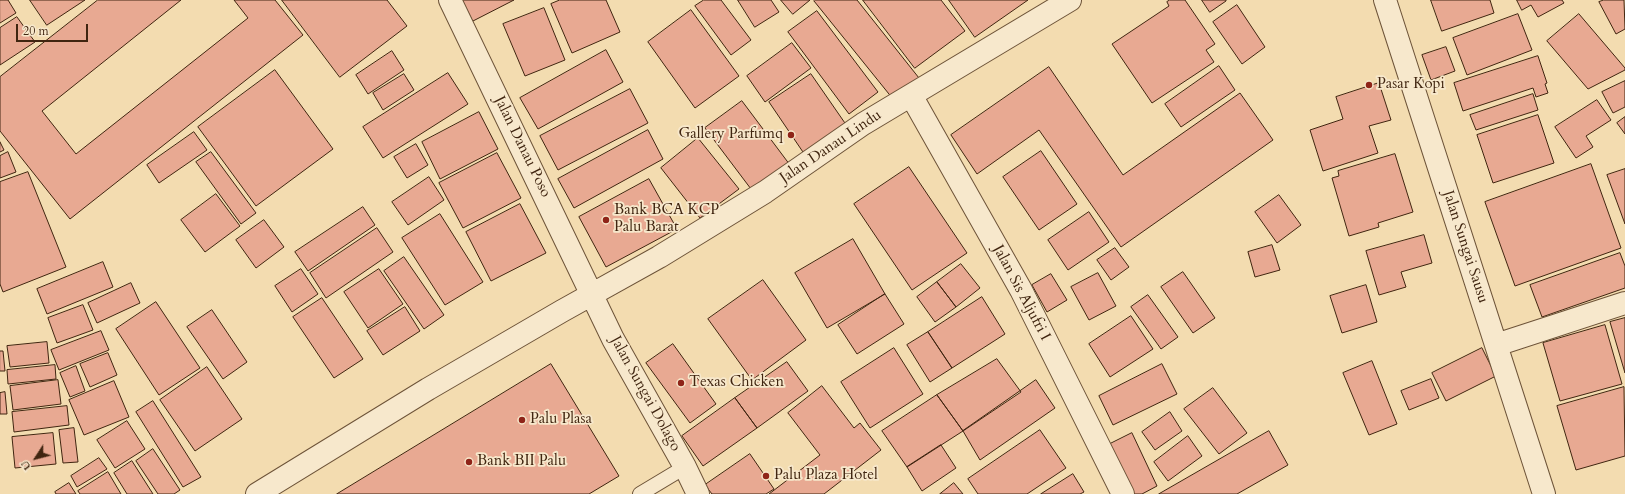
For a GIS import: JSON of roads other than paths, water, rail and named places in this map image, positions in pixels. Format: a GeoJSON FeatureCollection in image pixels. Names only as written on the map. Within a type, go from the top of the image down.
{"type":"FeatureCollection","features":[{"type":"Feature","properties":{"kind":"street","name":"Jalan Danau Poso"},"geometry":{"type":"LineString","coordinates":[[450,0],[592,294]]}},
{"type":"Feature","properties":{"kind":"street","name":"Jalan Danau Lindu"},"geometry":{"type":"LineString","coordinates":[[256,494],[428,389],[659,257],[758,196],[863,124],[1070,0]]}},
{"type":"Feature","properties":{"kind":"street","name":"Jalan Sungai Sausu"},"geometry":{"type":"LineString","coordinates":[[1385,0],[1544,494]]}},
{"type":"Feature","properties":{"kind":"street","name":"Jalan Sis Aljufri I"},"geometry":{"type":"LineString","coordinates":[[912,96],[1021,290],[1122,494]]}},
{"type":"Feature","properties":{"kind":"street","name":"Jalan Sungai Dolago"},"geometry":{"type":"LineString","coordinates":[[592,294],[613,339],[685,467],[698,494]]}},
{"type":"Feature","properties":{"kind":"street"},"geometry":{"type":"LineString","coordinates":[[1496,345],[1625,303]]}},
{"type":"Feature","properties":{"kind":"lane"},"geometry":{"type":"LineString","coordinates":[[640,494],[685,467]]}},
{"type":"Feature","properties":{"kind":"place","name":"Pasar Kopi"},"geometry":{"type":"Point","coordinates":[1369,85]}},
{"type":"Feature","properties":{"kind":"place","name":"Gallery Parfumq"},"geometry":{"type":"Point","coordinates":[791,135]}},
{"type":"Feature","properties":{"kind":"place","name":"Bank BCA KCP Palu Barat"},"geometry":{"type":"Point","coordinates":[606,220]}},
{"type":"Feature","properties":{"kind":"place","name":"Texas Chicken"},"geometry":{"type":"Point","coordinates":[681,383]}},
{"type":"Feature","properties":{"kind":"place","name":"Palu Plasa"},"geometry":{"type":"Point","coordinates":[522,420]}},
{"type":"Feature","properties":{"kind":"place","name":"Bank BII Palu"},"geometry":{"type":"Point","coordinates":[469,462]}},
{"type":"Feature","properties":{"kind":"place","name":"Palu Plaza Hotel"},"geometry":{"type":"Point","coordinates":[766,476]}}]}
